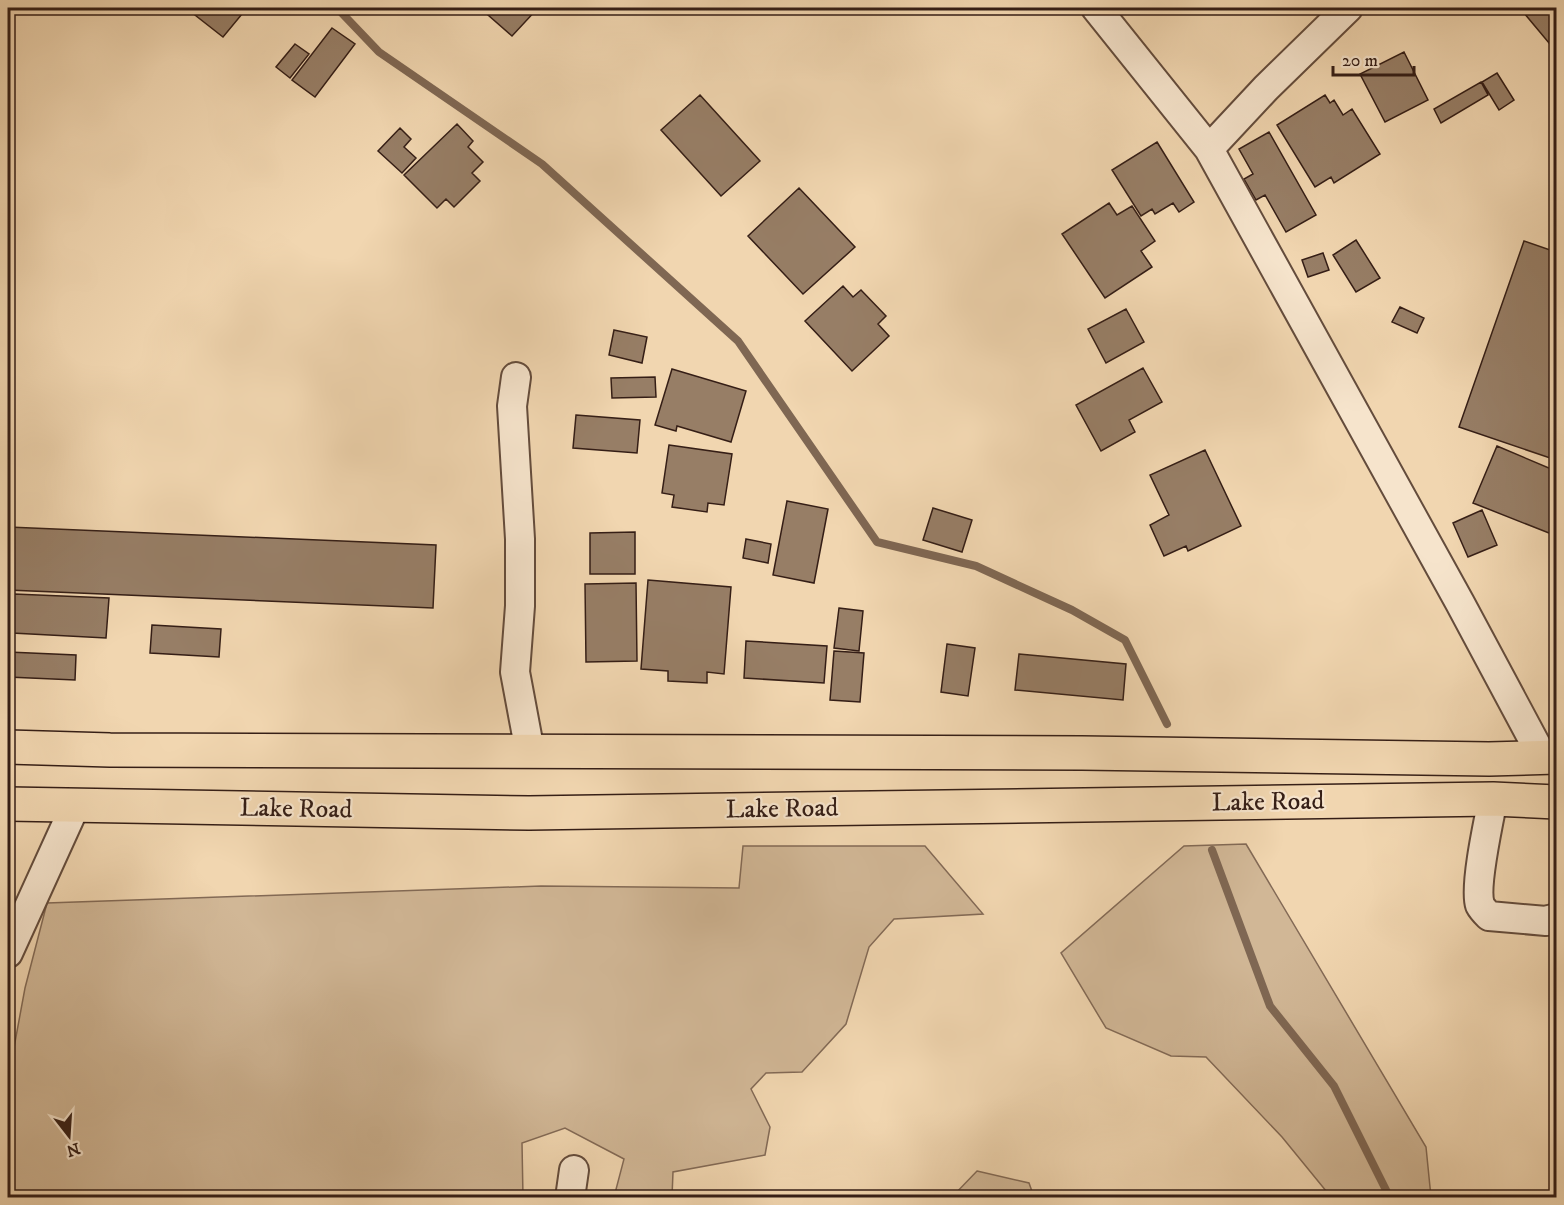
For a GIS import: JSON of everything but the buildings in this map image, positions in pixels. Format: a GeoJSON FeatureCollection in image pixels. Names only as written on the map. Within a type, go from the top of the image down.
{"type":"FeatureCollection","features":[{"type":"Feature","properties":{"kind":"main road","name":"Lake Road"},"geometry":{"type":"LineString","coordinates":[[8,747],[123,750],[1059,753],[1489,759],[1550,757]]}},
{"type":"Feature","properties":{"kind":"main road","name":"Lake Road"},"geometry":{"type":"LineString","coordinates":[[8,804],[530,813],[1493,798],[1557,802]]}},
{"type":"Feature","properties":{"kind":"street"},"geometry":{"type":"LineString","coordinates":[[1096,8],[1209,149],[1449,582],[1550,757]]}},
{"type":"Feature","properties":{"kind":"street"},"geometry":{"type":"LineString","coordinates":[[1209,149],[1266,88],[1348,8]]}},
{"type":"Feature","properties":{"kind":"street"},"geometry":{"type":"LineString","coordinates":[[516,377],[512,406],[520,539],[520,606],[514,672],[530,752]]}},
{"type":"Feature","properties":{"kind":"street"},"geometry":{"type":"LineString","coordinates":[[1493,798],[1484,839],[1479,896],[1481,907],[1489,916],[1546,921],[1557,918]]}},
{"type":"Feature","properties":{"kind":"street"},"geometry":{"type":"LineString","coordinates":[[8,953],[75,806]]}},
{"type":"Feature","properties":{"kind":"street"},"geometry":{"type":"LineString","coordinates":[[570,1197],[574,1170]]}},
{"type":"Feature","properties":{"kind":"shaded area"},"geometry":{"type":"Polygon","coordinates":[[[1246,844],[1426,1147],[1431,1197],[1331,1197],[1282,1137],[1206,1057],[1171,1056],[1106,1028],[1061,953],[1184,846],[1246,844]]]}},
{"type":"Feature","properties":{"kind":"shaded area"},"geometry":{"type":"Polygon","coordinates":[[[743,846],[925,846],[983,914],[894,919],[869,947],[846,1024],[802,1072],[766,1073],[751,1089],[770,1127],[765,1155],[673,1172],[672,1197],[614,1197],[624,1159],[565,1128],[522,1143],[523,1197],[8,1197],[8,1080],[25,988],[47,903],[541,886],[739,888],[743,846]]]}},
{"type":"Feature","properties":{"kind":"shaded area"},"geometry":{"type":"Polygon","coordinates":[[[977,1171],[1029,1183],[1034,1197],[952,1197],[977,1171]]]}},
{"type":"Feature","properties":{"kind":"waterway"},"geometry":{"type":"LineString","coordinates":[[337,8],[379,52],[542,164],[738,341],[877,542],[976,566],[1072,610],[1125,640],[1167,724]]}},
{"type":"Feature","properties":{"kind":"waterway"},"geometry":{"type":"LineString","coordinates":[[1212,850],[1270,1006],[1334,1086],[1390,1198]]}}]}
